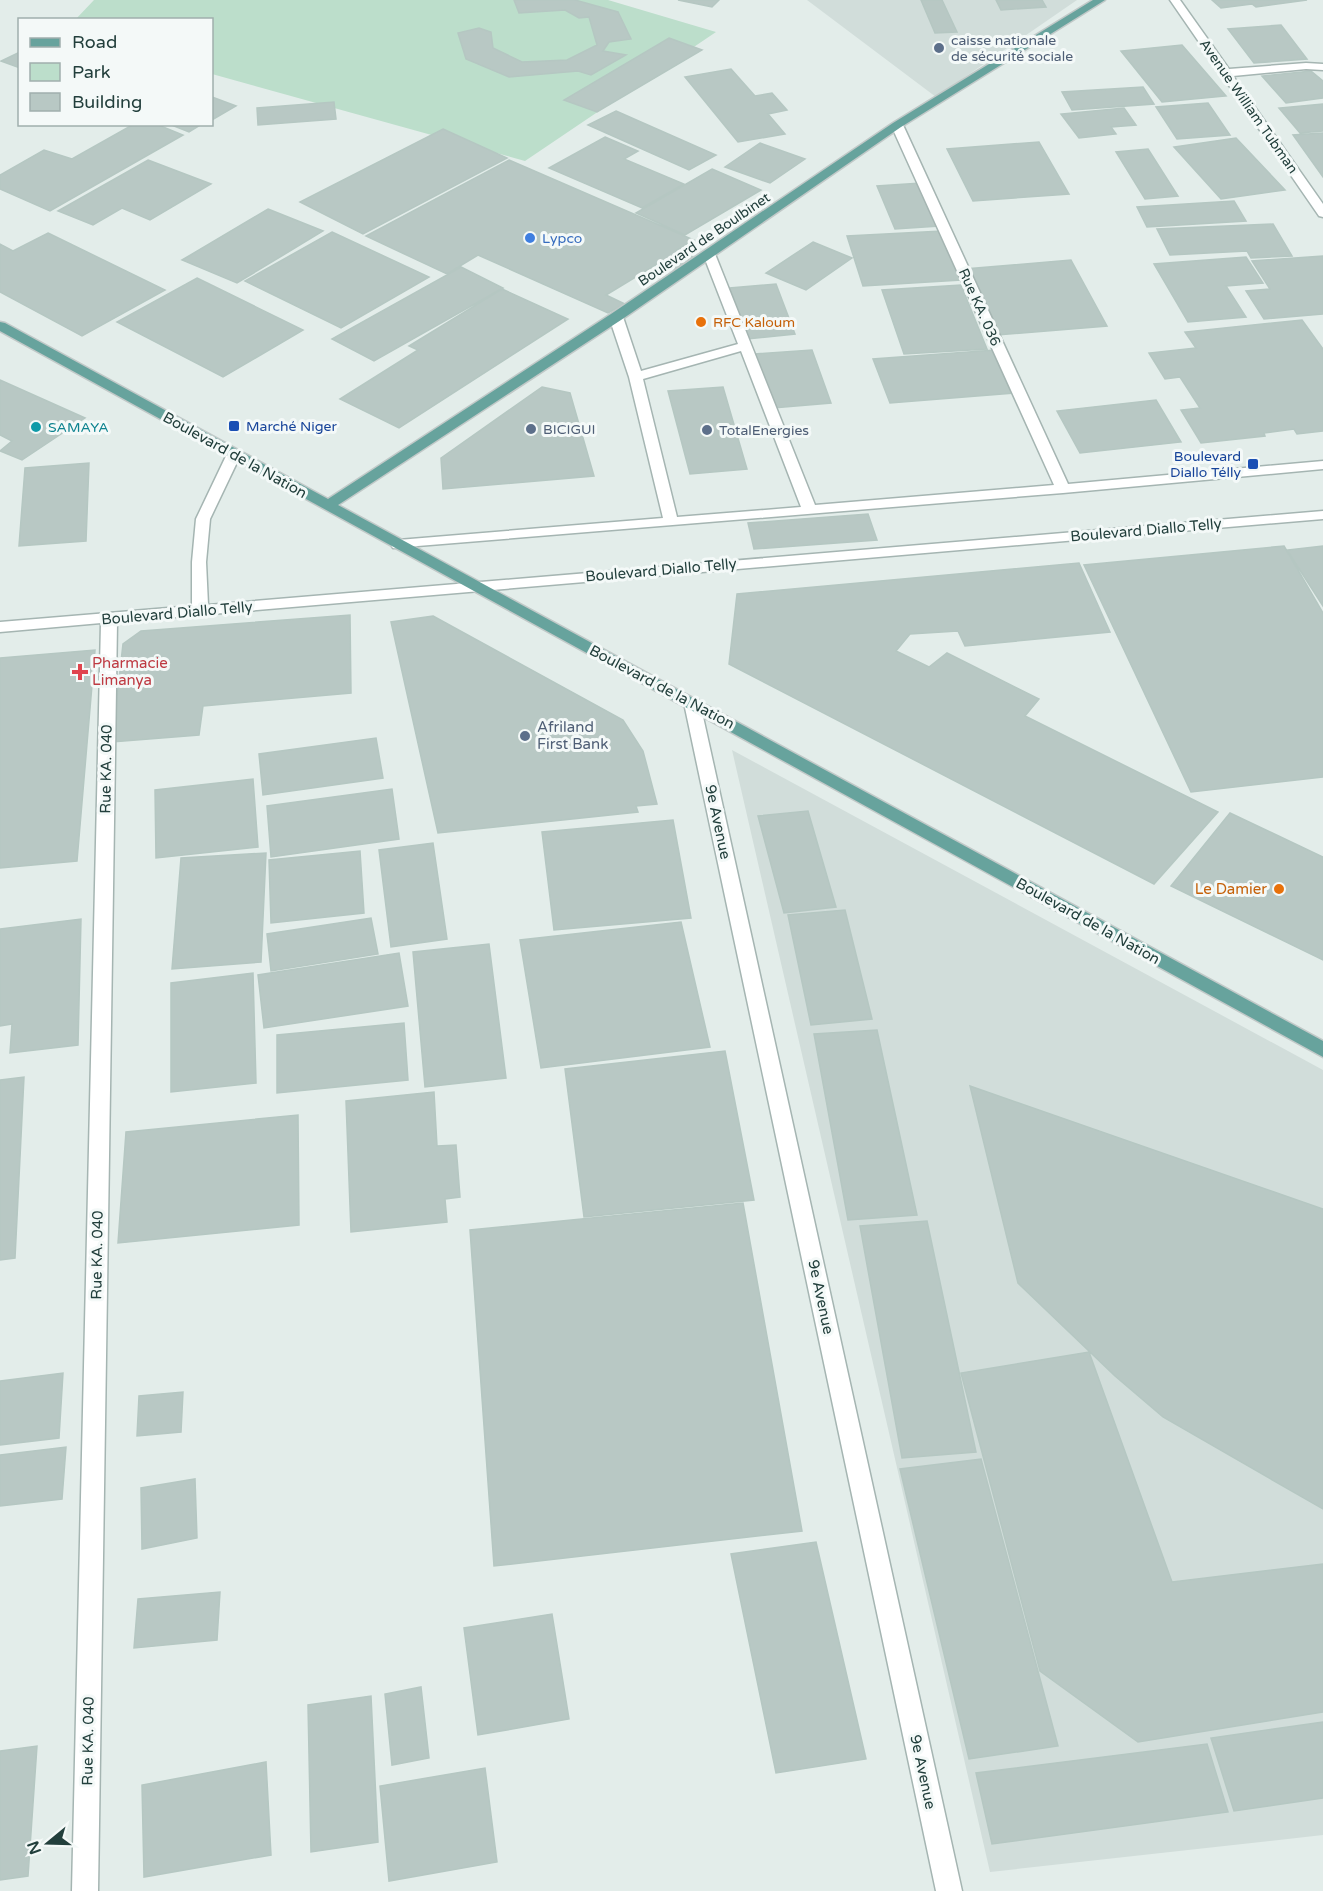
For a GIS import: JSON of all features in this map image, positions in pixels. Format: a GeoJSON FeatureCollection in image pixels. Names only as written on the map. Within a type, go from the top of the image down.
{"type":"FeatureCollection","features":[{"type":"Feature","properties":{"kind":"main road","name":"Boulevard de Boulbinet"},"geometry":{"type":"LineString","coordinates":[[327,506],[616,317],[897,125],[1100,0]]}},
{"type":"Feature","properties":{"kind":"main road","name":"Boulevard de la Nation"},"geometry":{"type":"LineString","coordinates":[[0,326],[1323,1050]]}},
{"type":"Feature","properties":{"kind":"street","name":"Avenue William Tubman"},"geometry":{"type":"LineString","coordinates":[[1175,0],[1323,213]]}},
{"type":"Feature","properties":{"kind":"street"},"geometry":{"type":"LineString","coordinates":[[1226,73],[1306,66],[1323,67]]}},
{"type":"Feature","properties":{"kind":"street","name":"Rue KA. 036"},"geometry":{"type":"LineString","coordinates":[[897,125],[1063,489]]}},
{"type":"Feature","properties":{"kind":"street"},"geometry":{"type":"LineString","coordinates":[[709,254],[809,509]]}},
{"type":"Feature","properties":{"kind":"street"},"geometry":{"type":"LineString","coordinates":[[616,317],[636,377],[671,521]]}},
{"type":"Feature","properties":{"kind":"street"},"geometry":{"type":"LineString","coordinates":[[636,377],[745,346]]}},
{"type":"Feature","properties":{"kind":"street"},"geometry":{"type":"LineString","coordinates":[[200,611],[199,562],[203,519],[234,454]]}},
{"type":"Feature","properties":{"kind":"street"},"geometry":{"type":"LineString","coordinates":[[398,545],[1323,465]]}},
{"type":"Feature","properties":{"kind":"street","name":"Boulevard Diallo Telly"},"geometry":{"type":"LineString","coordinates":[[0,627],[1323,515]]}},
{"type":"Feature","properties":{"kind":"street","name":"Rue KA. 040"},"geometry":{"type":"LineString","coordinates":[[85,1891],[109,619]]}},
{"type":"Feature","properties":{"kind":"street","name":"9e Avenue"},"geometry":{"type":"LineString","coordinates":[[692,703],[949,1891]]}},
{"type":"Feature","properties":{"kind":"shaded area","name":"caisse nationale de sécurité sociale"},"geometry":{"type":"Polygon","coordinates":[[[807,0],[1077,0],[936,97],[807,0]]]}},
{"type":"Feature","properties":{"kind":"shaded area"},"geometry":{"type":"Polygon","coordinates":[[[732,750],[1323,1070],[1323,1835],[990,1872],[732,750]]]}},
{"type":"Feature","properties":{"kind":"green space"},"geometry":{"type":"Polygon","coordinates":[[[94,0],[608,0],[716,32],[525,161],[213,74],[213,18],[77,18],[94,0]]]}},
{"type":"Feature","properties":{"kind":"building"},"geometry":{"type":"Polygon","coordinates":[[[514,0],[575,0],[618,12],[631,39],[609,42],[603,51],[626,55],[591,75],[578,71],[509,77],[466,59],[458,33],[479,28],[491,32],[493,48],[522,62],[567,60],[597,45],[589,17],[579,18],[565,10],[519,13],[514,0]]]}},
{"type":"Feature","properties":{"kind":"building"},"geometry":{"type":"Polygon","coordinates":[[[678,0],[719,0],[712,7],[678,0]]]}},
{"type":"Feature","properties":{"kind":"building"},"geometry":{"type":"Polygon","coordinates":[[[921,0],[942,0],[957,32],[935,33],[921,0]]]}},
{"type":"Feature","properties":{"kind":"building"},"geometry":{"type":"Polygon","coordinates":[[[996,0],[1042,0],[1046,7],[1001,10],[996,0]]]}},
{"type":"Feature","properties":{"kind":"building"},"geometry":{"type":"Polygon","coordinates":[[[1212,0],[1307,0],[1256,7],[1252,4],[1221,8],[1212,0]]]}},
{"type":"Feature","properties":{"kind":"building"},"geometry":{"type":"Polygon","coordinates":[[[1281,25],[1307,59],[1254,63],[1228,29],[1281,25]]]}},
{"type":"Feature","properties":{"kind":"building"},"geometry":{"type":"Polygon","coordinates":[[[669,38],[702,50],[597,112],[564,100],[669,38]]]}},
{"type":"Feature","properties":{"kind":"building"},"geometry":{"type":"Polygon","coordinates":[[[1182,45],[1226,96],[1162,102],[1121,51],[1182,45]]]}},
{"type":"Feature","properties":{"kind":"building"},"geometry":{"type":"Polygon","coordinates":[[[18,53],[18,67],[1,61],[18,53]]]}},
{"type":"Feature","properties":{"kind":"building"},"geometry":{"type":"Polygon","coordinates":[[[731,69],[755,96],[772,93],[787,110],[768,114],[785,134],[738,142],[685,77],[731,69]]]}},
{"type":"Feature","properties":{"kind":"building"},"geometry":{"type":"Polygon","coordinates":[[[1311,71],[1323,81],[1323,98],[1286,103],[1262,76],[1311,71]]]}},
{"type":"Feature","properties":{"kind":"building"},"geometry":{"type":"Polygon","coordinates":[[[1143,87],[1154,104],[1072,110],[1062,92],[1143,87]]]}},
{"type":"Feature","properties":{"kind":"building"},"geometry":{"type":"Polygon","coordinates":[[[213,97],[236,106],[213,119],[213,97]]]}},
{"type":"Feature","properties":{"kind":"building"},"geometry":{"type":"Polygon","coordinates":[[[334,102],[336,119],[258,125],[257,108],[334,102]]]}},
{"type":"Feature","properties":{"kind":"building"},"geometry":{"type":"Polygon","coordinates":[[[1208,103],[1230,135],[1177,139],[1156,107],[1208,103]]]}},
{"type":"Feature","properties":{"kind":"building"},"geometry":{"type":"Polygon","coordinates":[[[1323,104],[1323,131],[1300,133],[1279,108],[1323,104]]]}},
{"type":"Feature","properties":{"kind":"building"},"geometry":{"type":"Polygon","coordinates":[[[1124,108],[1136,125],[1111,127],[1116,134],[1079,138],[1061,114],[1124,108]]]}},
{"type":"Feature","properties":{"kind":"building"},"geometry":{"type":"Polygon","coordinates":[[[616,111],[716,155],[689,170],[588,125],[616,111]]]}},
{"type":"Feature","properties":{"kind":"building"},"geometry":{"type":"Polygon","coordinates":[[[130,126],[161,126],[183,135],[50,211],[0,189],[0,175],[44,150],[72,159],[130,126]]]}},
{"type":"Feature","properties":{"kind":"building"},"geometry":{"type":"Polygon","coordinates":[[[174,126],[199,126],[189,132],[174,126]]]}},
{"type":"Feature","properties":{"kind":"building"},"geometry":{"type":"Polygon","coordinates":[[[443,129],[507,158],[363,234],[300,202],[443,129]]]}},
{"type":"Feature","properties":{"kind":"building"},"geometry":{"type":"Polygon","coordinates":[[[1323,133],[1323,177],[1293,135],[1323,133]]]}},
{"type":"Feature","properties":{"kind":"building"},"geometry":{"type":"Polygon","coordinates":[[[605,137],[638,151],[624,159],[684,184],[642,208],[549,168],[605,137]]]}},
{"type":"Feature","properties":{"kind":"building"},"geometry":{"type":"Polygon","coordinates":[[[1236,138],[1285,190],[1221,199],[1174,147],[1236,138]]]}},
{"type":"Feature","properties":{"kind":"building"},"geometry":{"type":"Polygon","coordinates":[[[1039,142],[1069,194],[973,201],[947,149],[1039,142]]]}},
{"type":"Feature","properties":{"kind":"building"},"geometry":{"type":"Polygon","coordinates":[[[760,143],[805,159],[770,183],[725,167],[760,143]]]}},
{"type":"Feature","properties":{"kind":"building"},"geometry":{"type":"Polygon","coordinates":[[[1148,149],[1178,196],[1145,199],[1116,152],[1148,149]]]}},
{"type":"Feature","properties":{"kind":"building"},"geometry":{"type":"Polygon","coordinates":[[[148,160],[211,184],[150,220],[122,208],[93,225],[58,211],[148,160]]]}},
{"type":"Feature","properties":{"kind":"building","name":"Lypco"},"geometry":{"type":"Polygon","coordinates":[[[509,160],[694,240],[677,250],[697,259],[679,272],[657,264],[606,295],[625,304],[608,313],[478,255],[447,274],[366,236],[509,160]]]}},
{"type":"Feature","properties":{"kind":"building"},"geometry":{"type":"Polygon","coordinates":[[[712,169],[761,190],[685,235],[636,213],[712,169]]]}},
{"type":"Feature","properties":{"kind":"building"},"geometry":{"type":"Polygon","coordinates":[[[921,183],[939,226],[895,229],[877,186],[921,183]]]}},
{"type":"Feature","properties":{"kind":"building"},"geometry":{"type":"Polygon","coordinates":[[[1234,201],[1246,221],[1147,227],[1137,207],[1234,201]]]}},
{"type":"Feature","properties":{"kind":"building"},"geometry":{"type":"Polygon","coordinates":[[[268,209],[323,231],[237,283],[182,260],[268,209]]]}},
{"type":"Feature","properties":{"kind":"building"},"geometry":{"type":"Polygon","coordinates":[[[1273,224],[1292,256],[1251,258],[1247,251],[1170,255],[1157,229],[1273,224]]]}},
{"type":"Feature","properties":{"kind":"building"},"geometry":{"type":"Polygon","coordinates":[[[942,231],[961,280],[863,286],[847,236],[942,231]]]}},
{"type":"Feature","properties":{"kind":"building"},"geometry":{"type":"Polygon","coordinates":[[[332,232],[429,277],[341,328],[245,281],[332,232]]]}},
{"type":"Feature","properties":{"kind":"building"},"geometry":{"type":"Polygon","coordinates":[[[48,233],[165,290],[82,336],[0,292],[0,244],[13,251],[48,233]]]}},
{"type":"Feature","properties":{"kind":"building"},"geometry":{"type":"Polygon","coordinates":[[[813,242],[852,258],[806,290],[766,273],[813,242]]]}},
{"type":"Feature","properties":{"kind":"building"},"geometry":{"type":"Polygon","coordinates":[[[1323,256],[1323,314],[1264,319],[1246,291],[1270,289],[1252,261],[1323,256]]]}},
{"type":"Feature","properties":{"kind":"building"},"geometry":{"type":"Polygon","coordinates":[[[1246,257],[1263,283],[1226,286],[1246,317],[1188,322],[1154,264],[1246,257]]]}},
{"type":"Feature","properties":{"kind":"building"},"geometry":{"type":"Polygon","coordinates":[[[1071,260],[1107,326],[997,335],[965,269],[1071,260]]]}},
{"type":"Feature","properties":{"kind":"building"},"geometry":{"type":"Polygon","coordinates":[[[461,267],[503,288],[374,361],[332,339],[461,267]]]}},
{"type":"Feature","properties":{"kind":"building"},"geometry":{"type":"Polygon","coordinates":[[[197,278],[303,330],[223,377],[117,322],[197,278]]]}},
{"type":"Feature","properties":{"kind":"building"},"geometry":{"type":"Polygon","coordinates":[[[776,284],[795,334],[747,339],[730,288],[776,284]]]}},
{"type":"Feature","properties":{"kind":"building"},"geometry":{"type":"Polygon","coordinates":[[[961,285],[987,349],[904,354],[882,290],[961,285]]]}},
{"type":"Feature","properties":{"kind":"building"},"geometry":{"type":"Polygon","coordinates":[[[502,289],[568,319],[399,428],[340,399],[418,350],[409,346],[502,289]]]}},
{"type":"Feature","properties":{"kind":"building"},"geometry":{"type":"Polygon","coordinates":[[[1302,320],[1323,349],[1323,431],[1297,434],[1294,429],[1264,433],[1265,436],[1201,443],[1181,410],[1200,408],[1180,377],[1165,379],[1149,353],[1196,348],[1185,332],[1302,320]]]}},
{"type":"Feature","properties":{"kind":"building"},"geometry":{"type":"Polygon","coordinates":[[[812,350],[831,403],[773,408],[755,354],[812,350]]]}},
{"type":"Feature","properties":{"kind":"building"},"geometry":{"type":"Polygon","coordinates":[[[995,350],[1014,393],[890,403],[873,359],[995,350]]]}},
{"type":"Feature","properties":{"kind":"building","name":"SAMAYA"},"geometry":{"type":"Polygon","coordinates":[[[0,380],[85,418],[22,460],[0,451],[12,441],[0,435],[0,380]]]}},
{"type":"Feature","properties":{"kind":"building","name":"BICIGUI"},"geometry":{"type":"Polygon","coordinates":[[[542,387],[570,393],[594,476],[443,489],[441,458],[542,387]]]}},
{"type":"Feature","properties":{"kind":"building","name":"TotalEnergies"},"geometry":{"type":"Polygon","coordinates":[[[723,387],[747,469],[690,474],[668,391],[723,387]]]}},
{"type":"Feature","properties":{"kind":"building"},"geometry":{"type":"Polygon","coordinates":[[[1156,400],[1181,442],[1080,453],[1057,411],[1156,400]]]}},
{"type":"Feature","properties":{"kind":"building"},"geometry":{"type":"Polygon","coordinates":[[[89,463],[86,541],[19,546],[25,468],[89,463]]]}},
{"type":"Feature","properties":{"kind":"building"},"geometry":{"type":"Polygon","coordinates":[[[868,514],[877,540],[754,549],[748,523],[868,514]]]}},
{"type":"Feature","properties":{"kind":"building"},"geometry":{"type":"Polygon","coordinates":[[[1284,546],[1323,613],[1323,777],[1191,792],[1084,565],[1284,546]]]}},
{"type":"Feature","properties":{"kind":"building"},"geometry":{"type":"Polygon","coordinates":[[[1323,546],[1323,606],[1287,550],[1323,546]]]}},
{"type":"Feature","properties":{"kind":"building"},"geometry":{"type":"Polygon","coordinates":[[[1079,563],[1110,632],[965,646],[958,631],[910,634],[896,651],[929,667],[947,653],[1039,699],[1025,716],[1218,812],[1154,884],[729,664],[737,594],[1079,563]]]}},
{"type":"Feature","properties":{"kind":"building"},"geometry":{"type":"Polygon","coordinates":[[[350,615],[351,693],[203,706],[199,735],[112,742],[123,644],[141,631],[350,615]]]}},
{"type":"Feature","properties":{"kind":"building","name":"Afriland First Bank"},"geometry":{"type":"Polygon","coordinates":[[[433,616],[623,720],[643,751],[657,804],[636,806],[638,812],[438,833],[391,622],[433,616]]]}},
{"type":"Feature","properties":{"kind":"building"},"geometry":{"type":"Polygon","coordinates":[[[95,650],[77,861],[0,868],[0,658],[95,650]]]}},
{"type":"Feature","properties":{"kind":"building"},"geometry":{"type":"Polygon","coordinates":[[[376,738],[383,778],[263,795],[259,754],[376,738]]]}},
{"type":"Feature","properties":{"kind":"building"},"geometry":{"type":"Polygon","coordinates":[[[253,779],[258,847],[156,858],[155,790],[253,779]]]}},
{"type":"Feature","properties":{"kind":"building"},"geometry":{"type":"Polygon","coordinates":[[[392,789],[399,839],[271,857],[267,806],[392,789]]]}},
{"type":"Feature","properties":{"kind":"building"},"geometry":{"type":"Polygon","coordinates":[[[808,811],[836,907],[784,913],[758,816],[808,811]]]}},
{"type":"Feature","properties":{"kind":"building"},"geometry":{"type":"Polygon","coordinates":[[[1230,813],[1323,857],[1323,960],[1171,886],[1230,813]]]}},
{"type":"Feature","properties":{"kind":"building"},"geometry":{"type":"Polygon","coordinates":[[[673,820],[691,918],[554,930],[542,832],[673,820]]]}},
{"type":"Feature","properties":{"kind":"building"},"geometry":{"type":"Polygon","coordinates":[[[433,843],[447,939],[391,947],[379,850],[433,843]]]}},
{"type":"Feature","properties":{"kind":"building"},"geometry":{"type":"Polygon","coordinates":[[[360,851],[364,913],[271,923],[269,860],[360,851]]]}},
{"type":"Feature","properties":{"kind":"building"},"geometry":{"type":"Polygon","coordinates":[[[266,853],[261,962],[172,969],[181,858],[266,853]]]}},
{"type":"Feature","properties":{"kind":"building"},"geometry":{"type":"Polygon","coordinates":[[[845,910],[872,1019],[811,1025],[788,915],[845,910]]]}},
{"type":"Feature","properties":{"kind":"building"},"geometry":{"type":"Polygon","coordinates":[[[371,918],[378,954],[271,971],[267,934],[371,918]]]}},
{"type":"Feature","properties":{"kind":"building"},"geometry":{"type":"Polygon","coordinates":[[[81,919],[78,1045],[10,1053],[12,1024],[0,1026],[0,929],[81,919]]]}},
{"type":"Feature","properties":{"kind":"building"},"geometry":{"type":"Polygon","coordinates":[[[681,922],[710,1047],[541,1068],[520,940],[681,922]]]}},
{"type":"Feature","properties":{"kind":"building"},"geometry":{"type":"Polygon","coordinates":[[[489,944],[506,1078],[425,1087],[413,952],[489,944]]]}},
{"type":"Feature","properties":{"kind":"building"},"geometry":{"type":"Polygon","coordinates":[[[399,953],[408,1006],[264,1028],[258,975],[399,953]]]}},
{"type":"Feature","properties":{"kind":"building"},"geometry":{"type":"Polygon","coordinates":[[[253,973],[256,1083],[171,1092],[171,983],[253,973]]]}},
{"type":"Feature","properties":{"kind":"building"},"geometry":{"type":"Polygon","coordinates":[[[404,1023],[408,1080],[277,1093],[277,1035],[404,1023]]]}},
{"type":"Feature","properties":{"kind":"building"},"geometry":{"type":"Polygon","coordinates":[[[877,1030],[917,1215],[848,1220],[814,1034],[877,1030]]]}},
{"type":"Feature","properties":{"kind":"building"},"geometry":{"type":"Polygon","coordinates":[[[725,1051],[754,1200],[584,1217],[565,1069],[725,1051]]]}},
{"type":"Feature","properties":{"kind":"building"},"geometry":{"type":"Polygon","coordinates":[[[24,1077],[15,1258],[0,1260],[0,1080],[24,1077]]]}},
{"type":"Feature","properties":{"kind":"building"},"geometry":{"type":"Polygon","coordinates":[[[970,1086],[1323,1209],[1323,1509],[1163,1417],[1115,1376],[1018,1283],[970,1086]]]}},
{"type":"Feature","properties":{"kind":"building"},"geometry":{"type":"Polygon","coordinates":[[[434,1092],[437,1146],[456,1145],[460,1197],[445,1199],[447,1222],[351,1232],[346,1101],[434,1092]]]}},
{"type":"Feature","properties":{"kind":"building"},"geometry":{"type":"Polygon","coordinates":[[[298,1115],[299,1225],[118,1243],[126,1132],[298,1115]]]}},
{"type":"Feature","properties":{"kind":"building"},"geometry":{"type":"Polygon","coordinates":[[[743,1203],[802,1531],[494,1566],[470,1230],[743,1203]]]}},
{"type":"Feature","properties":{"kind":"building"},"geometry":{"type":"Polygon","coordinates":[[[927,1221],[976,1452],[902,1458],[860,1226],[927,1221]]]}},
{"type":"Feature","properties":{"kind":"building"},"geometry":{"type":"Polygon","coordinates":[[[1089,1352],[1172,1582],[1323,1564],[1323,1712],[1138,1742],[1040,1671],[961,1373],[1089,1352]]]}},
{"type":"Feature","properties":{"kind":"building"},"geometry":{"type":"Polygon","coordinates":[[[63,1373],[59,1438],[0,1445],[0,1381],[63,1373]]]}},
{"type":"Feature","properties":{"kind":"building"},"geometry":{"type":"Polygon","coordinates":[[[183,1392],[181,1432],[137,1436],[139,1396],[183,1392]]]}},
{"type":"Feature","properties":{"kind":"building"},"geometry":{"type":"Polygon","coordinates":[[[66,1447],[62,1499],[0,1506],[0,1455],[66,1447]]]}},
{"type":"Feature","properties":{"kind":"building"},"geometry":{"type":"Polygon","coordinates":[[[981,1459],[1058,1746],[969,1759],[900,1469],[981,1459]]]}},
{"type":"Feature","properties":{"kind":"building"},"geometry":{"type":"Polygon","coordinates":[[[195,1479],[197,1538],[142,1549],[141,1488],[195,1479]]]}},
{"type":"Feature","properties":{"kind":"building"},"geometry":{"type":"Polygon","coordinates":[[[816,1542],[866,1759],[776,1773],[731,1554],[816,1542]]]}},
{"type":"Feature","properties":{"kind":"building"},"geometry":{"type":"Polygon","coordinates":[[[220,1592],[217,1640],[134,1648],[138,1599],[220,1592]]]}},
{"type":"Feature","properties":{"kind":"building"},"geometry":{"type":"Polygon","coordinates":[[[552,1614],[569,1719],[478,1735],[464,1628],[552,1614]]]}},
{"type":"Feature","properties":{"kind":"building"},"geometry":{"type":"Polygon","coordinates":[[[421,1687],[429,1758],[392,1765],[385,1694],[421,1687]]]}},
{"type":"Feature","properties":{"kind":"building"},"geometry":{"type":"Polygon","coordinates":[[[371,1696],[378,1842],[311,1852],[308,1705],[371,1696]]]}},
{"type":"Feature","properties":{"kind":"building"},"geometry":{"type":"Polygon","coordinates":[[[1323,1722],[1323,1798],[1234,1811],[1211,1738],[1323,1722]]]}},
{"type":"Feature","properties":{"kind":"building"},"geometry":{"type":"Polygon","coordinates":[[[1207,1744],[1228,1812],[992,1844],[976,1773],[1207,1744]]]}},
{"type":"Feature","properties":{"kind":"building"},"geometry":{"type":"Polygon","coordinates":[[[37,1746],[28,1876],[0,1880],[0,1751],[37,1746]]]}},
{"type":"Feature","properties":{"kind":"building"},"geometry":{"type":"Polygon","coordinates":[[[266,1762],[271,1855],[144,1877],[142,1785],[266,1762]]]}},
{"type":"Feature","properties":{"kind":"building"},"geometry":{"type":"Polygon","coordinates":[[[485,1768],[497,1862],[389,1881],[380,1786],[485,1768]]]}},
{"type":"Feature","properties":{"kind":"place","name":"caisse nationale de sécurité sociale"},"geometry":{"type":"Point","coordinates":[939,48]}},
{"type":"Feature","properties":{"kind":"place","name":"Lypco"},"geometry":{"type":"Point","coordinates":[530,238]}},
{"type":"Feature","properties":{"kind":"place","name":"RFC Kaloum"},"geometry":{"type":"Point","coordinates":[701,322]}},
{"type":"Feature","properties":{"kind":"place","name":"Marché Niger"},"geometry":{"type":"Point","coordinates":[234,426]}},
{"type":"Feature","properties":{"kind":"place","name":"SAMAYA"},"geometry":{"type":"Point","coordinates":[36,427]}},
{"type":"Feature","properties":{"kind":"place","name":"BICIGUI"},"geometry":{"type":"Point","coordinates":[531,429]}},
{"type":"Feature","properties":{"kind":"place","name":"TotalEnergies"},"geometry":{"type":"Point","coordinates":[707,430]}},
{"type":"Feature","properties":{"kind":"place","name":"Boulevard Diallo Télly"},"geometry":{"type":"Point","coordinates":[1253,464]}},
{"type":"Feature","properties":{"kind":"place","name":"Pharmacie Limanya"},"geometry":{"type":"Point","coordinates":[80,672]}},
{"type":"Feature","properties":{"kind":"place","name":"Afriland First Bank"},"geometry":{"type":"Point","coordinates":[525,736]}},
{"type":"Feature","properties":{"kind":"place","name":"Le Damier"},"geometry":{"type":"Point","coordinates":[1279,889]}}]}
